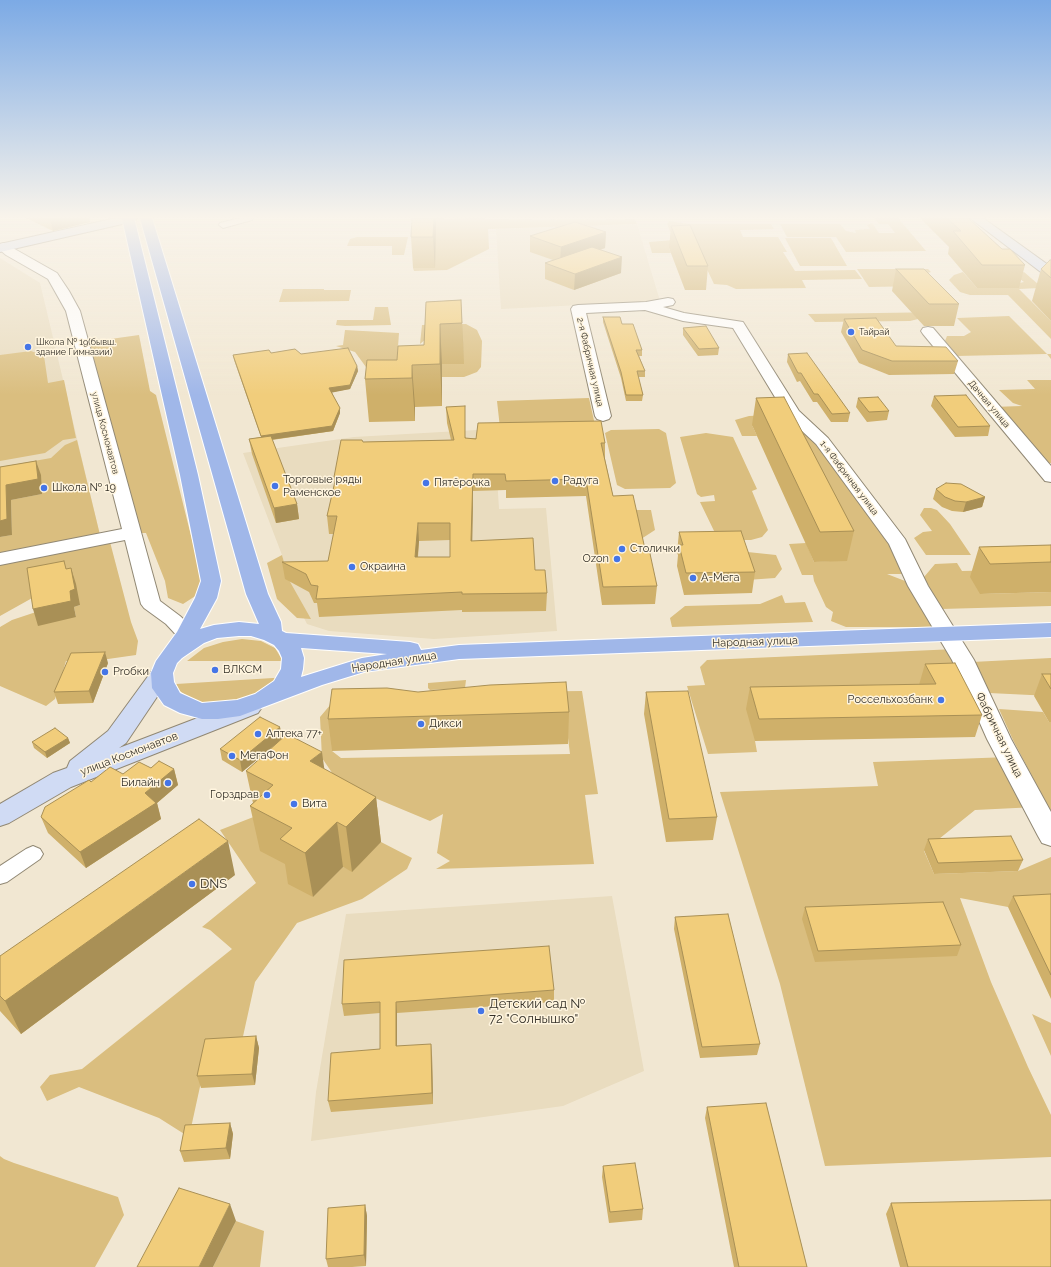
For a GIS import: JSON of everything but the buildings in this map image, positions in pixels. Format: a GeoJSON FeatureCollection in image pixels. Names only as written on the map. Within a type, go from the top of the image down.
{"type":"FeatureCollection","features":[{"type":"Feature","properties":{"kind":"main road","name":"улица Космонавтов"},"geometry":{"type":"LineString","coordinates":[[0,816],[62,780],[117,737],[187,634],[206,598],[211,581],[143,277]]}},
{"type":"Feature","properties":{"kind":"main road"},"geometry":{"type":"LineString","coordinates":[[163,277],[255,588],[277,637],[290,649],[293,658],[292,669],[289,677],[282,686],[263,700],[240,708],[218,711],[202,711],[188,707],[172,699],[164,688],[162,682],[165,667],[182,646],[196,638],[214,632],[239,629],[252,629],[277,637]]}},
{"type":"Feature","properties":{"kind":"main road","name":"Народная улица"},"geometry":{"type":"LineString","coordinates":[[263,700],[314,680],[362,665],[459,652],[1051,630]]}},
{"type":"Feature","properties":{"kind":"main road","name":"Народная улица"},"geometry":{"type":"LineString","coordinates":[[277,637],[459,652]]}},
{"type":"Feature","properties":{"kind":"main road","name":"улица Космонавтов"},"geometry":{"type":"LineString","coordinates":[[62,780],[242,711],[263,700]]}},
{"type":"Feature","properties":{"kind":"street","name":"улица Космонавтов"},"geometry":{"type":"LineString","coordinates":[[54,277],[63,290],[73,311],[151,604],[173,620],[187,634]]}},
{"type":"Feature","properties":{"kind":"street"},"geometry":{"type":"LineString","coordinates":[[646,306],[668,302]]}},
{"type":"Feature","properties":{"kind":"street","name":"2-я Фабричная улица"},"geometry":{"type":"LineString","coordinates":[[603,416],[578,309],[646,306]]}},
{"type":"Feature","properties":{"kind":"street","name":"1-я Фабричная улица"},"geometry":{"type":"LineString","coordinates":[[646,306],[683,317],[738,324],[793,414],[822,441],[898,543],[918,586],[947,634]]}},
{"type":"Feature","properties":{"kind":"street","name":"Дачная улица"},"geometry":{"type":"LineString","coordinates":[[928,331],[1051,477]]}},
{"type":"Feature","properties":{"kind":"street"},"geometry":{"type":"LineString","coordinates":[[0,559],[132,533]]}},
{"type":"Feature","properties":{"kind":"street","name":"Фабричная улица"},"geometry":{"type":"LineString","coordinates":[[947,634],[963,660],[999,739],[1051,836]]}},
{"type":"Feature","properties":{"kind":"street"},"geometry":{"type":"LineString","coordinates":[[0,876],[33,854]]}},
{"type":"Feature","properties":{"kind":"shaded area","name":"Школа № 19"},"geometry":{"type":"Polygon","coordinates":[[[0,277],[31,277],[40,283],[100,535],[0,556],[0,277]]]}},
{"type":"Feature","properties":{"kind":"shaded area"},"geometry":{"type":"Polygon","coordinates":[[[499,277],[653,277],[660,301],[501,309],[499,277]]]}},
{"type":"Feature","properties":{"kind":"shaded area"},"geometry":{"type":"Polygon","coordinates":[[[711,277],[861,277],[862,279],[802,280],[806,288],[736,289],[727,285],[714,284],[711,277]]]}},
{"type":"Feature","properties":{"kind":"shaded area"},"geometry":{"type":"Polygon","coordinates":[[[862,277],[918,277],[923,286],[869,287],[862,277]]]}},
{"type":"Feature","properties":{"kind":"shaded area"},"geometry":{"type":"Polygon","coordinates":[[[952,277],[967,277],[977,288],[1018,288],[1015,284],[1024,282],[1018,277],[1030,277],[1038,284],[1038,288],[1019,289],[1051,321],[1051,339],[1008,295],[970,295],[960,292],[949,280],[952,277]]]}},
{"type":"Feature","properties":{"kind":"shaded area"},"geometry":{"type":"Polygon","coordinates":[[[283,289],[351,290],[349,301],[279,302],[283,289]]]}},
{"type":"Feature","properties":{"kind":"shaded area"},"geometry":{"type":"Polygon","coordinates":[[[375,307],[388,307],[391,325],[336,325],[337,320],[373,320],[375,307]]]}},
{"type":"Feature","properties":{"kind":"shaded area"},"geometry":{"type":"Polygon","coordinates":[[[946,312],[910,321],[815,322],[808,314],[946,312]]]}},
{"type":"Feature","properties":{"kind":"shaded area"},"geometry":{"type":"Polygon","coordinates":[[[1009,316],[1047,354],[956,356],[945,341],[947,336],[964,336],[971,332],[957,318],[1009,316]]]}},
{"type":"Feature","properties":{"kind":"shaded area"},"geometry":{"type":"Polygon","coordinates":[[[466,324],[477,330],[482,341],[481,367],[477,372],[464,377],[417,377],[428,365],[426,339],[420,344],[422,325],[466,324]]]}},
{"type":"Feature","properties":{"kind":"shaded area"},"geometry":{"type":"Polygon","coordinates":[[[345,330],[399,333],[396,374],[374,378],[355,352],[336,346],[343,345],[345,330]]]}},
{"type":"Feature","properties":{"kind":"shaded area"},"geometry":{"type":"Polygon","coordinates":[[[139,335],[150,391],[156,395],[200,572],[200,593],[183,604],[168,598],[165,581],[146,533],[132,533],[82,343],[139,335]]]}},
{"type":"Feature","properties":{"kind":"shaded area"},"geometry":{"type":"Polygon","coordinates":[[[31,351],[44,356],[48,383],[64,380],[76,438],[63,440],[45,453],[0,461],[0,355],[31,351]]]}},
{"type":"Feature","properties":{"kind":"shaded area"},"geometry":{"type":"Polygon","coordinates":[[[1027,380],[1051,380],[1051,463],[1044,464],[992,407],[1022,406],[1013,403],[999,390],[1035,389],[1027,380]]]}},
{"type":"Feature","properties":{"kind":"shaded area"},"geometry":{"type":"Polygon","coordinates":[[[589,398],[597,434],[501,437],[497,401],[589,398]]]}},
{"type":"Feature","properties":{"kind":"shaded area"},"geometry":{"type":"Polygon","coordinates":[[[793,414],[822,441],[913,574],[887,574],[918,586],[942,627],[846,627],[831,621],[833,612],[826,607],[814,581],[813,575],[802,575],[789,544],[806,543],[814,562],[847,560],[752,425],[757,436],[742,436],[735,420],[749,416],[793,414]]]}},
{"type":"Feature","properties":{"kind":"shaded area"},"geometry":{"type":"Polygon","coordinates":[[[494,429],[499,509],[546,508],[557,631],[434,639],[329,631],[307,624],[288,586],[288,576],[282,555],[243,453],[354,437],[494,429]]]}},
{"type":"Feature","properties":{"kind":"shaded area"},"geometry":{"type":"Polygon","coordinates":[[[659,429],[666,433],[676,483],[670,488],[625,489],[617,485],[605,433],[611,430],[659,429]]]}},
{"type":"Feature","properties":{"kind":"shaded area"},"geometry":{"type":"Polygon","coordinates":[[[706,433],[733,437],[757,489],[752,491],[768,530],[762,537],[751,540],[727,540],[716,535],[700,502],[715,501],[714,495],[701,497],[697,494],[680,437],[706,433]]]}},
{"type":"Feature","properties":{"kind":"shaded area"},"geometry":{"type":"Polygon","coordinates":[[[77,440],[100,535],[0,556],[0,537],[12,535],[11,500],[42,494],[40,475],[0,467],[51,458],[65,445],[77,440]]]}},
{"type":"Feature","properties":{"kind":"shaded area"},"geometry":{"type":"Polygon","coordinates":[[[924,508],[937,510],[950,524],[971,555],[926,555],[914,538],[923,532],[932,531],[920,515],[924,508]]]}},
{"type":"Feature","properties":{"kind":"shaded area"},"geometry":{"type":"Polygon","coordinates":[[[616,510],[651,510],[655,530],[638,541],[616,510]]]}},
{"type":"Feature","properties":{"kind":"shaded area"},"geometry":{"type":"Polygon","coordinates":[[[110,542],[131,622],[138,641],[136,655],[101,660],[66,661],[55,699],[46,706],[0,686],[0,627],[12,620],[36,612],[76,617],[74,607],[80,605],[34,597],[0,616],[0,565],[110,542]]]}},
{"type":"Feature","properties":{"kind":"shaded area"},"geometry":{"type":"Polygon","coordinates":[[[738,551],[776,555],[782,569],[775,578],[747,580],[738,551]]]}},
{"type":"Feature","properties":{"kind":"shaded area"},"geometry":{"type":"Polygon","coordinates":[[[282,555],[289,580],[311,619],[297,618],[277,599],[267,563],[282,555]]]}},
{"type":"Feature","properties":{"kind":"shaded area"},"geometry":{"type":"Polygon","coordinates":[[[957,563],[962,571],[1046,569],[981,594],[1051,592],[1051,606],[941,609],[924,577],[935,564],[957,563]]]}},
{"type":"Feature","properties":{"kind":"shaded area"},"geometry":{"type":"Polygon","coordinates":[[[782,595],[785,603],[805,602],[813,622],[672,627],[670,618],[685,606],[760,604],[782,595]]]}},
{"type":"Feature","properties":{"kind":"shaded area"},"geometry":{"type":"Polygon","coordinates":[[[242,639],[261,641],[275,648],[283,661],[187,661],[204,648],[223,642],[242,639]]]}},
{"type":"Feature","properties":{"kind":"shaded area"},"geometry":{"type":"Polygon","coordinates":[[[956,649],[954,674],[755,741],[757,752],[708,754],[687,686],[705,685],[700,667],[707,660],[956,649]]]}},
{"type":"Feature","properties":{"kind":"shaded area"},"geometry":{"type":"Polygon","coordinates":[[[1051,658],[1051,696],[989,693],[972,662],[1051,658]]]}},
{"type":"Feature","properties":{"kind":"shaded area"},"geometry":{"type":"Polygon","coordinates":[[[289,677],[236,704],[196,703],[180,691],[176,684],[289,677]]]}},
{"type":"Feature","properties":{"kind":"shaded area"},"geometry":{"type":"Polygon","coordinates":[[[466,680],[465,688],[430,690],[428,688],[428,683],[466,680]]]}},
{"type":"Feature","properties":{"kind":"shaded area"},"geometry":{"type":"Polygon","coordinates":[[[582,691],[598,794],[585,795],[594,864],[436,869],[450,861],[437,853],[443,814],[430,821],[339,783],[322,758],[320,717],[331,704],[332,751],[341,758],[570,754],[565,714],[495,692],[582,691]]]}},
{"type":"Feature","properties":{"kind":"shaded area"},"geometry":{"type":"Polygon","coordinates":[[[999,709],[1043,712],[1049,722],[1051,722],[1051,812],[1013,740],[999,709]]]}},
{"type":"Feature","properties":{"kind":"shaded area"},"geometry":{"type":"Polygon","coordinates":[[[1009,757],[1036,807],[975,810],[924,851],[934,874],[1018,871],[1051,857],[1051,906],[1008,907],[960,898],[991,982],[1028,1067],[1051,1115],[1051,1157],[825,1166],[780,984],[720,792],[878,786],[873,762],[1009,757]]]}},
{"type":"Feature","properties":{"kind":"shaded area"},"geometry":{"type":"Polygon","coordinates":[[[256,816],[300,873],[313,897],[343,867],[352,871],[381,842],[412,858],[407,869],[362,899],[297,923],[255,982],[240,1050],[208,1050],[189,1137],[159,1118],[79,1087],[47,1101],[40,1087],[50,1075],[82,1069],[232,949],[210,930],[202,927],[256,883],[220,830],[256,816]]]}},
{"type":"Feature","properties":{"kind":"shaded area","name":"Детский сад № 72 \"Солнышко\""},"geometry":{"type":"Polygon","coordinates":[[[612,896],[644,1071],[563,1106],[311,1141],[316,1092],[346,914],[612,896]]]}},
{"type":"Feature","properties":{"kind":"shaded area"},"geometry":{"type":"Polygon","coordinates":[[[1032,1014],[1051,1023],[1051,1056],[1032,1014]]]}},
{"type":"Feature","properties":{"kind":"shaded area"},"geometry":{"type":"Polygon","coordinates":[[[0,1156],[14,1163],[118,1197],[124,1215],[95,1267],[0,1267],[0,1156]]]}},
{"type":"Feature","properties":{"kind":"shaded area"},"geometry":{"type":"Polygon","coordinates":[[[236,1221],[264,1231],[260,1267],[213,1267],[236,1221]]]}},
{"type":"Feature","properties":{"kind":"place","name":"Тайрай"},"geometry":{"type":"Point","coordinates":[851,332]}},
{"type":"Feature","properties":{"kind":"place","name":"Школа № 19(бывш. здание Гимназии)"},"geometry":{"type":"Point","coordinates":[28,347]}},
{"type":"Feature","properties":{"kind":"place","name":"Радуга"},"geometry":{"type":"Point","coordinates":[555,481]}},
{"type":"Feature","properties":{"kind":"place","name":"Пятёрочка"},"geometry":{"type":"Point","coordinates":[426,483]}},
{"type":"Feature","properties":{"kind":"place","name":"Торговые ряды Раменское"},"geometry":{"type":"Point","coordinates":[275,486]}},
{"type":"Feature","properties":{"kind":"place","name":"Школа № 19"},"geometry":{"type":"Point","coordinates":[44,488]}},
{"type":"Feature","properties":{"kind":"place","name":"Столички"},"geometry":{"type":"Point","coordinates":[622,549]}},
{"type":"Feature","properties":{"kind":"place","name":"Ozon"},"geometry":{"type":"Point","coordinates":[617,559]}},
{"type":"Feature","properties":{"kind":"place","name":"Окраина"},"geometry":{"type":"Point","coordinates":[352,567]}},
{"type":"Feature","properties":{"kind":"place","name":"А-Мега"},"geometry":{"type":"Point","coordinates":[693,578]}},
{"type":"Feature","properties":{"kind":"place","name":"ВЛКСМ"},"geometry":{"type":"Point","coordinates":[215,670]}},
{"type":"Feature","properties":{"kind":"place","name":"Proбки"},"geometry":{"type":"Point","coordinates":[105,672]}},
{"type":"Feature","properties":{"kind":"place","name":"Россельхозбанк"},"geometry":{"type":"Point","coordinates":[941,700]}},
{"type":"Feature","properties":{"kind":"place","name":"Дикси"},"geometry":{"type":"Point","coordinates":[421,724]}},
{"type":"Feature","properties":{"kind":"place","name":"Аптека 77+"},"geometry":{"type":"Point","coordinates":[258,734]}},
{"type":"Feature","properties":{"kind":"place","name":"МегаФон"},"geometry":{"type":"Point","coordinates":[232,756]}},
{"type":"Feature","properties":{"kind":"place","name":"Билайн"},"geometry":{"type":"Point","coordinates":[168,783]}},
{"type":"Feature","properties":{"kind":"place","name":"Горздрав"},"geometry":{"type":"Point","coordinates":[267,795]}},
{"type":"Feature","properties":{"kind":"place","name":"Вита"},"geometry":{"type":"Point","coordinates":[294,804]}},
{"type":"Feature","properties":{"kind":"place","name":"DNS"},"geometry":{"type":"Point","coordinates":[192,884]}},
{"type":"Feature","properties":{"kind":"place","name":"Детский сад № 72 \"Солнышко\""},"geometry":{"type":"Point","coordinates":[481,1011]}}]}
